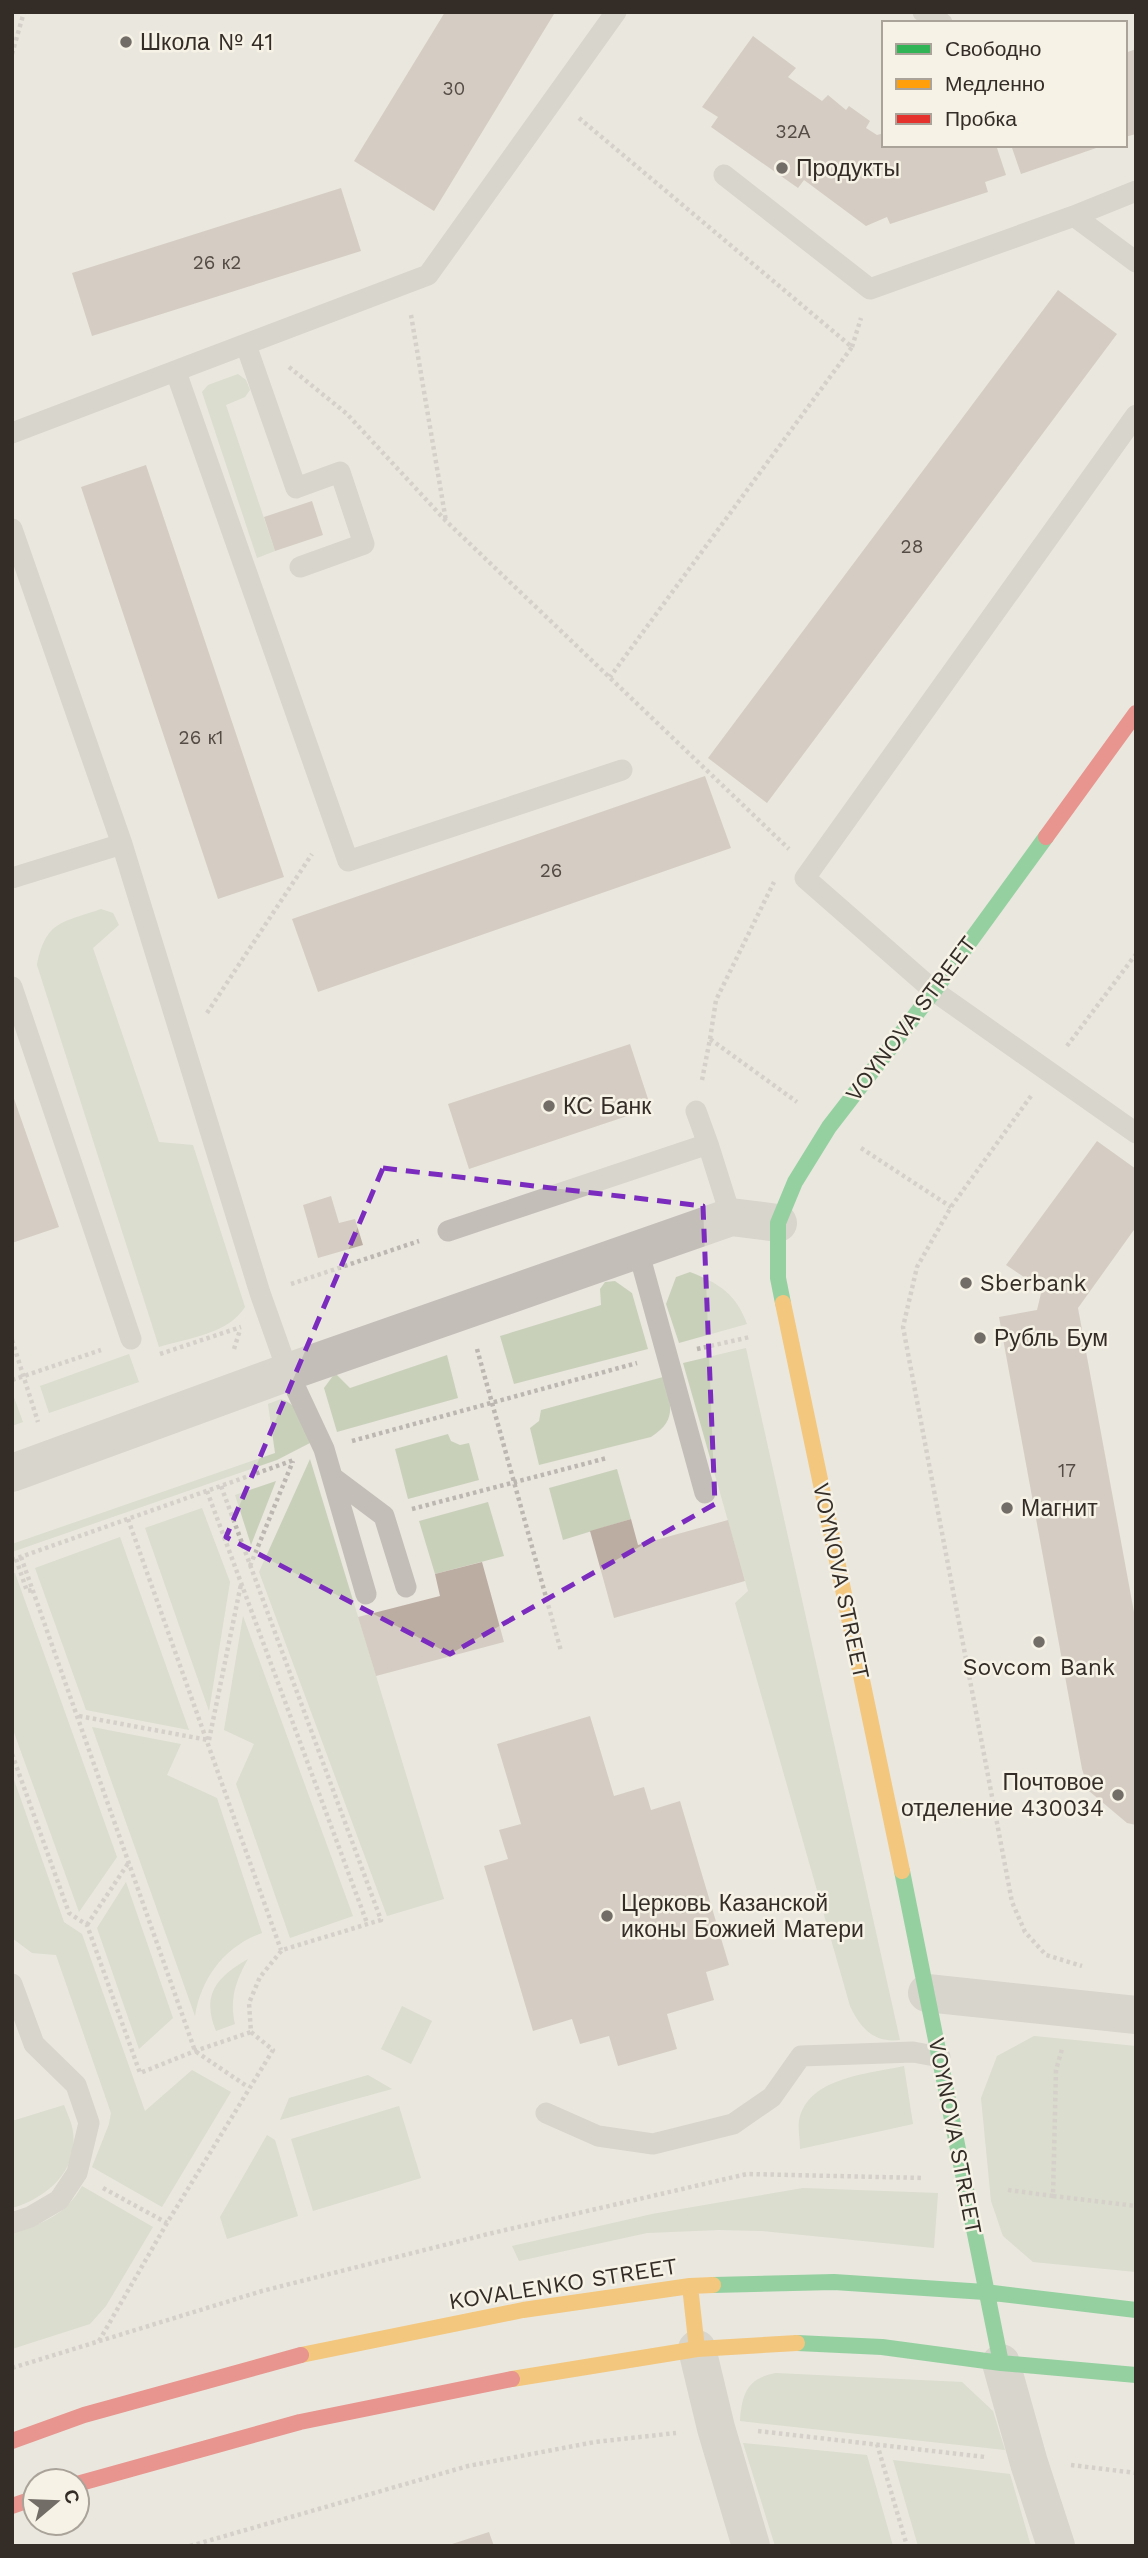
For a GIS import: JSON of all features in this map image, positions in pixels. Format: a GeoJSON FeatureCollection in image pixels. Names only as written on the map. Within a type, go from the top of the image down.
{"type":"FeatureCollection","features":[{"type":"Feature","properties":{"kind":"main road","name":"VOYNOVA STREET"},"geometry":{"type":"LineString","coordinates":[[1001,2363],[778,1278],[778,1223],[795,1182],[829,1127],[934,991],[1136,713]]}},
{"type":"Feature","properties":{"kind":"main road","name":"KOVALENKO STREET"},"geometry":{"type":"LineString","coordinates":[[12,2441],[84,2415],[277,2360],[523,2310],[690,2286],[834,2282],[985,2292],[1136,2310]]}},
{"type":"Feature","properties":{"kind":"main road"},"geometry":{"type":"LineString","coordinates":[[690,2286],[697,2350]]}},
{"type":"Feature","properties":{"kind":"main road"},"geometry":{"type":"LineString","coordinates":[[91,2480],[300,2422],[552,2371],[697,2350],[788,2343],[881,2347],[1001,2363],[1136,2375]]}},
{"type":"Feature","properties":{"kind":"street"},"geometry":{"type":"LineString","coordinates":[[12,1473],[288,1372],[731,1217],[778,1223]]}},
{"type":"Feature","properties":{"kind":"street"},"geometry":{"type":"LineString","coordinates":[[927,1993],[1136,2015]]}},
{"type":"Feature","properties":{"kind":"street"},"geometry":{"type":"LineString","coordinates":[[697,2350],[716,2428],[751,2546]]}},
{"type":"Feature","properties":{"kind":"street","name":"VOYNOVA STREET"},"geometry":{"type":"LineString","coordinates":[[1001,2363],[1056,2546]]}},
{"type":"Feature","properties":{"kind":"lane"},"geometry":{"type":"LineString","coordinates":[[12,433],[428,275],[616,12]]}},
{"type":"Feature","properties":{"kind":"lane"},"geometry":{"type":"LineString","coordinates":[[923,12],[939,21]]}},
{"type":"Feature","properties":{"kind":"lane"},"geometry":{"type":"LineString","coordinates":[[724,175],[870,289],[1136,191]]}},
{"type":"Feature","properties":{"kind":"lane"},"geometry":{"type":"LineString","coordinates":[[1074,216],[1136,262]]}},
{"type":"Feature","properties":{"kind":"lane"},"geometry":{"type":"LineString","coordinates":[[251,343],[296,488],[340,472],[364,544],[300,568]]}},
{"type":"Feature","properties":{"kind":"lane"},"geometry":{"type":"LineString","coordinates":[[176,372],[348,861],[622,770]]}},
{"type":"Feature","properties":{"kind":"lane"},"geometry":{"type":"LineString","coordinates":[[1136,415],[805,878],[934,991],[1136,1133]]}},
{"type":"Feature","properties":{"kind":"lane"},"geometry":{"type":"LineString","coordinates":[[12,529],[122,844],[260,1293],[288,1372],[324,1449],[366,1594]]}},
{"type":"Feature","properties":{"kind":"lane"},"geometry":{"type":"LineString","coordinates":[[12,878],[122,844]]}},
{"type":"Feature","properties":{"kind":"lane"},"geometry":{"type":"LineString","coordinates":[[12,987],[131,1339]]}},
{"type":"Feature","properties":{"kind":"lane"},"geometry":{"type":"LineString","coordinates":[[696,1111],[731,1217]]}},
{"type":"Feature","properties":{"kind":"lane"},"geometry":{"type":"LineString","coordinates":[[448,1231],[708,1144]]}},
{"type":"Feature","properties":{"kind":"lane"},"geometry":{"type":"LineString","coordinates":[[638,1250],[705,1493]]}},
{"type":"Feature","properties":{"kind":"lane"},"geometry":{"type":"LineString","coordinates":[[332,1477],[384,1516],[406,1587]]}},
{"type":"Feature","properties":{"kind":"lane"},"geometry":{"type":"LineString","coordinates":[[12,1984],[34,2044],[76,2085],[89,2123],[77,2174],[59,2200],[30,2217],[12,2223]]}},
{"type":"Feature","properties":{"kind":"lane"},"geometry":{"type":"LineString","coordinates":[[546,2113],[598,2136],[653,2144],[733,2124],[772,2097],[802,2056],[913,2052],[940,2057]]}},
{"type":"Feature","properties":{"kind":"path"},"geometry":{"type":"LineString","coordinates":[[12,54],[24,12]]}},
{"type":"Feature","properties":{"kind":"path"},"geometry":{"type":"LineString","coordinates":[[555,98],[852,347],[610,677]]}},
{"type":"Feature","properties":{"kind":"path"},"geometry":{"type":"LineString","coordinates":[[406,283],[446,522]]}},
{"type":"Feature","properties":{"kind":"path"},"geometry":{"type":"LineString","coordinates":[[251,343],[347,414],[446,522],[790,849],[805,878]]}},
{"type":"Feature","properties":{"kind":"path"},"geometry":{"type":"LineString","coordinates":[[202,1020],[334,821]]}},
{"type":"Feature","properties":{"kind":"path"},"geometry":{"type":"LineString","coordinates":[[784,862],[790,849]]}},
{"type":"Feature","properties":{"kind":"path"},"geometry":{"type":"LineString","coordinates":[[710,1039],[716,1000],[778,874]]}},
{"type":"Feature","properties":{"kind":"path"},"geometry":{"type":"LineString","coordinates":[[1054,2196],[1056,2070],[1075,2008],[1094,1970],[1046,1955],[1025,1932],[1012,1902],[903,1327],[917,1267],[944,1219],[1136,954]]}},
{"type":"Feature","properties":{"kind":"path"},"geometry":{"type":"LineString","coordinates":[[12,1380],[131,1339],[139,1361],[241,1327]]}},
{"type":"Feature","properties":{"kind":"path"},"geometry":{"type":"LineString","coordinates":[[359,1439],[667,1355],[755,1336]]}},
{"type":"Feature","properties":{"kind":"path"},"geometry":{"type":"LineString","coordinates":[[12,1340],[40,1430]]}},
{"type":"Feature","properties":{"kind":"path"},"geometry":{"type":"LineString","coordinates":[[477,1349],[561,1651]]}},
{"type":"Feature","properties":{"kind":"path"},"geometry":{"type":"LineString","coordinates":[[248,2087],[195,2051],[34,1590],[16,1558],[324,1449]]}},
{"type":"Feature","properties":{"kind":"path"},"geometry":{"type":"LineString","coordinates":[[384,1516],[607,1458]]}},
{"type":"Feature","properties":{"kind":"path"},"geometry":{"type":"LineString","coordinates":[[250,1567],[293,1460]]}},
{"type":"Feature","properties":{"kind":"path"},"geometry":{"type":"LineString","coordinates":[[99,2341],[248,2087],[273,2050],[251,2032],[249,2003],[260,1977],[282,1950],[381,1920],[221,1486]]}},
{"type":"Feature","properties":{"kind":"path"},"geometry":{"type":"LineString","coordinates":[[207,1491],[367,1923]]}},
{"type":"Feature","properties":{"kind":"path"},"geometry":{"type":"LineString","coordinates":[[128,1519],[282,1950]]}},
{"type":"Feature","properties":{"kind":"path"},"geometry":{"type":"LineString","coordinates":[[209,1741],[242,1584]]}},
{"type":"Feature","properties":{"kind":"path"},"geometry":{"type":"LineString","coordinates":[[79,1716],[209,1741]]}},
{"type":"Feature","properties":{"kind":"path"},"geometry":{"type":"LineString","coordinates":[[12,1754],[69,1913],[86,1925],[140,2073],[251,2032]]}},
{"type":"Feature","properties":{"kind":"path"},"geometry":{"type":"LineString","coordinates":[[86,1925],[130,1862]]}},
{"type":"Feature","properties":{"kind":"path"},"geometry":{"type":"LineString","coordinates":[[77,2174],[167,2223]]}},
{"type":"Feature","properties":{"kind":"path"},"geometry":{"type":"LineString","coordinates":[[12,2368],[262,2291],[488,2234],[747,2174],[931,2179],[1136,2206]]}},
{"type":"Feature","properties":{"kind":"path"},"geometry":{"type":"LineString","coordinates":[[190,2546],[468,2466],[594,2442],[716,2428],[1136,2473]]}},
{"type":"Feature","properties":{"kind":"path"},"geometry":{"type":"LineString","coordinates":[[877,2444],[907,2546]]}},
{"type":"Feature","properties":{"kind":"highlighted area"},"geometry":{"type":"Polygon","coordinates":[[[383,1168],[703,1206],[715,1504],[450,1654],[226,1537],[383,1168]]]}},
{"type":"Feature","properties":{"kind":"green space"},"geometry":{"type":"Polygon","coordinates":[[[238,374],[246,380],[250,390],[245,397],[226,405],[275,551],[257,558],[202,392],[208,385],[238,374]]]}},
{"type":"Feature","properties":{"kind":"green space"},"geometry":{"type":"Polygon","coordinates":[[[101,909],[113,913],[119,925],[93,948],[159,1142],[193,1145],[245,1307],[238,1316],[218,1329],[159,1347],[37,965],[45,939],[51,931],[66,921],[101,909]]]}},
{"type":"Feature","properties":{"kind":"green space"},"geometry":{"type":"Polygon","coordinates":[[[690,1272],[726,1291],[738,1305],[747,1324],[679,1343],[666,1304],[676,1277],[690,1272]]]}},
{"type":"Feature","properties":{"kind":"green space"},"geometry":{"type":"Polygon","coordinates":[[[615,1281],[632,1293],[648,1349],[514,1384],[500,1336],[601,1305],[600,1289],[605,1282],[615,1281]]]}},
{"type":"Feature","properties":{"kind":"green space"},"geometry":{"type":"Polygon","coordinates":[[[746,1348],[900,2040],[883,2039],[869,2033],[850,2006],[735,1603],[748,1591],[683,1363],[746,1348]]]}},
{"type":"Feature","properties":{"kind":"green space"},"geometry":{"type":"Polygon","coordinates":[[[129,1354],[139,1382],[49,1413],[40,1386],[129,1354]]]}},
{"type":"Feature","properties":{"kind":"green space"},"geometry":{"type":"Polygon","coordinates":[[[447,1355],[458,1398],[337,1432],[324,1388],[335,1373],[350,1388],[447,1355]]]}},
{"type":"Feature","properties":{"kind":"green space"},"geometry":{"type":"Polygon","coordinates":[[[663,1377],[670,1411],[669,1418],[660,1431],[651,1437],[539,1465],[530,1428],[539,1421],[541,1410],[663,1377]]]}},
{"type":"Feature","properties":{"kind":"green space"},"geometry":{"type":"Polygon","coordinates":[[[12,1392],[23,1422],[12,1426],[12,1392]]]}},
{"type":"Feature","properties":{"kind":"green space"},"geometry":{"type":"Polygon","coordinates":[[[281,1399],[297,1411],[310,1443],[277,1460],[12,1552],[12,1544],[275,1453],[268,1404],[281,1399]]]}},
{"type":"Feature","properties":{"kind":"green space"},"geometry":{"type":"Polygon","coordinates":[[[448,1434],[451,1441],[460,1445],[469,1443],[479,1480],[408,1499],[395,1449],[448,1434]]]}},
{"type":"Feature","properties":{"kind":"green space"},"geometry":{"type":"Polygon","coordinates":[[[310,1459],[444,1899],[387,1916],[259,1572],[310,1459]]]}},
{"type":"Feature","properties":{"kind":"green space"},"geometry":{"type":"Polygon","coordinates":[[[617,1469],[631,1519],[563,1540],[549,1488],[617,1469]]]}},
{"type":"Feature","properties":{"kind":"green space"},"geometry":{"type":"Polygon","coordinates":[[[276,1481],[251,1545],[235,1495],[276,1481]]]}},
{"type":"Feature","properties":{"kind":"green space"},"geometry":{"type":"Polygon","coordinates":[[[488,1502],[504,1556],[435,1574],[419,1521],[488,1502]]]}},
{"type":"Feature","properties":{"kind":"green space"},"geometry":{"type":"Polygon","coordinates":[[[202,1508],[230,1582],[209,1711],[145,1528],[202,1508]]]}},
{"type":"Feature","properties":{"kind":"green space"},"geometry":{"type":"Polygon","coordinates":[[[120,1537],[189,1730],[86,1710],[35,1568],[120,1537]]]}},
{"type":"Feature","properties":{"kind":"green space"},"geometry":{"type":"Polygon","coordinates":[[[15,1573],[117,1857],[79,1912],[12,1727],[12,1574],[15,1573]]]}},
{"type":"Feature","properties":{"kind":"green space"},"geometry":{"type":"Polygon","coordinates":[[[243,1616],[353,1916],[290,1938],[236,1784],[254,1744],[224,1730],[243,1616]]]}},
{"type":"Feature","properties":{"kind":"green space"},"geometry":{"type":"Polygon","coordinates":[[[92,1727],[181,1744],[167,1775],[217,1798],[262,1933],[237,1946],[217,1965],[203,1989],[195,2016],[92,1727]]]}},
{"type":"Feature","properties":{"kind":"green space"},"geometry":{"type":"Polygon","coordinates":[[[12,1774],[64,1922],[82,1934],[145,2111],[192,2070],[231,2092],[162,2207],[92,2167],[111,2113],[56,1955],[32,1953],[12,1938],[12,1774]]]}},
{"type":"Feature","properties":{"kind":"green space"},"geometry":{"type":"Polygon","coordinates":[[[126,1882],[173,2018],[139,2049],[97,1928],[126,1882]]]}},
{"type":"Feature","properties":{"kind":"green space"},"geometry":{"type":"Polygon","coordinates":[[[248,1959],[235,1990],[235,2024],[216,2031],[210,2007],[215,1988],[220,1980],[248,1959]]]}},
{"type":"Feature","properties":{"kind":"green space"},"geometry":{"type":"Polygon","coordinates":[[[402,2006],[432,2021],[411,2064],[381,2049],[402,2006]]]}},
{"type":"Feature","properties":{"kind":"green space"},"geometry":{"type":"Polygon","coordinates":[[[1034,2036],[1136,2046],[1136,2272],[1033,2262],[1003,2236],[991,2201],[981,2098],[997,2056],[1034,2036]]]}},
{"type":"Feature","properties":{"kind":"green space"},"geometry":{"type":"Polygon","coordinates":[[[904,2066],[913,2124],[800,2149],[799,2121],[804,2106],[814,2095],[841,2080],[904,2066]]]}},
{"type":"Feature","properties":{"kind":"green space"},"geometry":{"type":"Polygon","coordinates":[[[368,2075],[392,2089],[280,2120],[289,2098],[368,2075]]]}},
{"type":"Feature","properties":{"kind":"green space"},"geometry":{"type":"Polygon","coordinates":[[[64,2105],[72,2129],[73,2146],[65,2171],[37,2198],[12,2208],[12,2121],[64,2105]]]}},
{"type":"Feature","properties":{"kind":"green space"},"geometry":{"type":"Polygon","coordinates":[[[399,2106],[421,2178],[313,2211],[291,2139],[399,2106]]]}},
{"type":"Feature","properties":{"kind":"green space"},"geometry":{"type":"Polygon","coordinates":[[[267,2135],[275,2140],[298,2216],[227,2239],[220,2217],[267,2135]]]}},
{"type":"Feature","properties":{"kind":"green space"},"geometry":{"type":"Polygon","coordinates":[[[82,2186],[153,2227],[106,2306],[90,2324],[12,2349],[12,2233],[34,2226],[61,2211],[82,2186]]]}},
{"type":"Feature","properties":{"kind":"green space"},"geometry":{"type":"Polygon","coordinates":[[[803,2188],[938,2193],[934,2248],[762,2231],[719,2230],[647,2233],[519,2261],[512,2246],[652,2214],[803,2188]]]}},
{"type":"Feature","properties":{"kind":"green space"},"geometry":{"type":"Polygon","coordinates":[[[776,2373],[962,2382],[993,2411],[1005,2450],[740,2421],[742,2403],[752,2383],[776,2373]]]}},
{"type":"Feature","properties":{"kind":"green space"},"geometry":{"type":"Polygon","coordinates":[[[743,2443],[867,2455],[893,2546],[775,2546],[743,2443]]]}},
{"type":"Feature","properties":{"kind":"green space"},"geometry":{"type":"Polygon","coordinates":[[[893,2460],[1010,2474],[1031,2546],[918,2546],[893,2460]]]}},
{"type":"Feature","properties":{"kind":"building"},"geometry":{"type":"Polygon","coordinates":[[[445,12],[554,14],[434,211],[354,161],[445,12]]]}},
{"type":"Feature","properties":{"kind":"building"},"geometry":{"type":"Polygon","coordinates":[[[753,36],[796,68],[788,77],[822,101],[828,95],[846,110],[849,106],[870,121],[866,128],[877,135],[882,134],[882,147],[997,147],[1006,175],[985,182],[988,192],[890,224],[887,217],[866,226],[804,180],[798,188],[711,127],[718,117],[702,107],[753,36]]]}},
{"type":"Feature","properties":{"kind":"building"},"geometry":{"type":"Polygon","coordinates":[[[1136,49],[1136,134],[1127,136],[1127,52],[1136,49]]]}},
{"type":"Feature","properties":{"kind":"building"},"geometry":{"type":"Polygon","coordinates":[[[1012,147],[1099,147],[1021,174],[1012,147]]]}},
{"type":"Feature","properties":{"kind":"building"},"geometry":{"type":"Polygon","coordinates":[[[341,188],[361,251],[92,336],[72,273],[341,188]]]}},
{"type":"Feature","properties":{"kind":"building"},"geometry":{"type":"Polygon","coordinates":[[[1058,290],[1117,334],[767,803],[708,758],[1058,290]]]}},
{"type":"Feature","properties":{"kind":"building"},"geometry":{"type":"Polygon","coordinates":[[[146,465],[284,877],[218,899],[81,487],[146,465]]]}},
{"type":"Feature","properties":{"kind":"building"},"geometry":{"type":"Polygon","coordinates":[[[312,501],[323,535],[275,551],[264,517],[312,501]]]}},
{"type":"Feature","properties":{"kind":"building"},"geometry":{"type":"Polygon","coordinates":[[[705,776],[731,848],[318,992],[292,919],[705,776]]]}},
{"type":"Feature","properties":{"kind":"building","name":"КС Банк"},"geometry":{"type":"Polygon","coordinates":[[[630,1044],[651,1108],[469,1169],[448,1104],[630,1044]]]}},
{"type":"Feature","properties":{"kind":"building"},"geometry":{"type":"Polygon","coordinates":[[[12,1093],[59,1227],[12,1243],[12,1093]]]}},
{"type":"Feature","properties":{"kind":"building"},"geometry":{"type":"Polygon","coordinates":[[[1097,1141],[1136,1169],[1136,1227],[1078,1308],[1136,1623],[1136,1825],[1127,1823],[1089,1791],[1082,1769],[999,1317],[1037,1310],[1042,1289],[1006,1265],[1097,1141]]]}},
{"type":"Feature","properties":{"kind":"building"},"geometry":{"type":"Polygon","coordinates":[[[331,1196],[339,1223],[355,1219],[363,1245],[318,1258],[303,1205],[331,1196]]]}},
{"type":"Feature","properties":{"kind":"building"},"geometry":{"type":"Polygon","coordinates":[[[631,1519],[638,1545],[728,1520],[745,1581],[614,1618],[590,1531],[631,1519]]]}},
{"type":"Feature","properties":{"kind":"building"},"geometry":{"type":"Polygon","coordinates":[[[482,1562],[504,1642],[376,1676],[358,1617],[440,1596],[435,1574],[482,1562]]]}},
{"type":"Feature","properties":{"kind":"building","name":"Церковь Казанской иконы Божией Матери"},"geometry":{"type":"Polygon","coordinates":[[[590,1716],[614,1796],[644,1787],[651,1810],[680,1801],[729,1965],[706,1972],[714,2000],[667,2014],[677,2049],[618,2066],[609,2036],[580,2044],[572,2019],[533,2031],[484,1866],[508,1859],[499,1830],[521,1824],[497,1744],[590,1716]]]}},
{"type":"Feature","properties":{"kind":"building"},"geometry":{"type":"Polygon","coordinates":[[[489,2532],[494,2546],[449,2546],[449,2545],[489,2532]]]}},
{"type":"Feature","properties":{"kind":"traffic: fast"},"geometry":{"type":"LineString","coordinates":[[783,1303],[778,1278],[778,1223],[795,1182],[829,1127],[934,991],[1046,837]]}},
{"type":"Feature","properties":{"kind":"traffic: fast"},"geometry":{"type":"LineString","coordinates":[[902,1871],[1001,2363]]}},
{"type":"Feature","properties":{"kind":"traffic: fast"},"geometry":{"type":"LineString","coordinates":[[713,2285],[834,2282],[985,2292],[1136,2310]]}},
{"type":"Feature","properties":{"kind":"traffic: fast"},"geometry":{"type":"LineString","coordinates":[[797,2343],[882,2347],[1001,2363],[1136,2375]]}},
{"type":"Feature","properties":{"kind":"traffic: slow"},"geometry":{"type":"LineString","coordinates":[[783,1303],[902,1871]]}},
{"type":"Feature","properties":{"kind":"traffic: slow"},"geometry":{"type":"LineString","coordinates":[[301,2355],[523,2310],[713,2285]]}},
{"type":"Feature","properties":{"kind":"traffic: slow"},"geometry":{"type":"LineString","coordinates":[[690,2286],[697,2349]]}},
{"type":"Feature","properties":{"kind":"traffic: slow"},"geometry":{"type":"LineString","coordinates":[[512,2379],[697,2349],[797,2343]]}},
{"type":"Feature","properties":{"kind":"traffic: jam"},"geometry":{"type":"LineString","coordinates":[[1046,837],[1136,713]]}},
{"type":"Feature","properties":{"kind":"traffic: jam"},"geometry":{"type":"LineString","coordinates":[[12,2441],[84,2415],[301,2355]]}},
{"type":"Feature","properties":{"kind":"traffic: jam"},"geometry":{"type":"LineString","coordinates":[[91,2480],[300,2422],[512,2379]]}},
{"type":"Feature","properties":{"kind":"traffic: jam"},"geometry":{"type":"LineString","coordinates":[[12,2506],[21,2503]]}},
{"type":"Feature","properties":{"kind":"place","name":"Школа № 41"},"geometry":{"type":"Point","coordinates":[126,42]}},
{"type":"Feature","properties":{"kind":"place","name":"Продукты"},"geometry":{"type":"Point","coordinates":[782,168]}},
{"type":"Feature","properties":{"kind":"place","name":"КС Банк"},"geometry":{"type":"Point","coordinates":[549,1106]}},
{"type":"Feature","properties":{"kind":"place","name":"Sberbank"},"geometry":{"type":"Point","coordinates":[966,1283]}},
{"type":"Feature","properties":{"kind":"place","name":"Рубль Бум"},"geometry":{"type":"Point","coordinates":[980,1338]}},
{"type":"Feature","properties":{"kind":"place","name":"Магнит"},"geometry":{"type":"Point","coordinates":[1007,1508]}},
{"type":"Feature","properties":{"kind":"place","name":"Sovcom Bank"},"geometry":{"type":"Point","coordinates":[1039,1642]}},
{"type":"Feature","properties":{"kind":"place","name":"Почтовое отделение 430034"},"geometry":{"type":"Point","coordinates":[1118,1795]}},
{"type":"Feature","properties":{"kind":"place","name":"Церковь Казанской иконы Божией Матери"},"geometry":{"type":"Point","coordinates":[607,1916]}}]}
